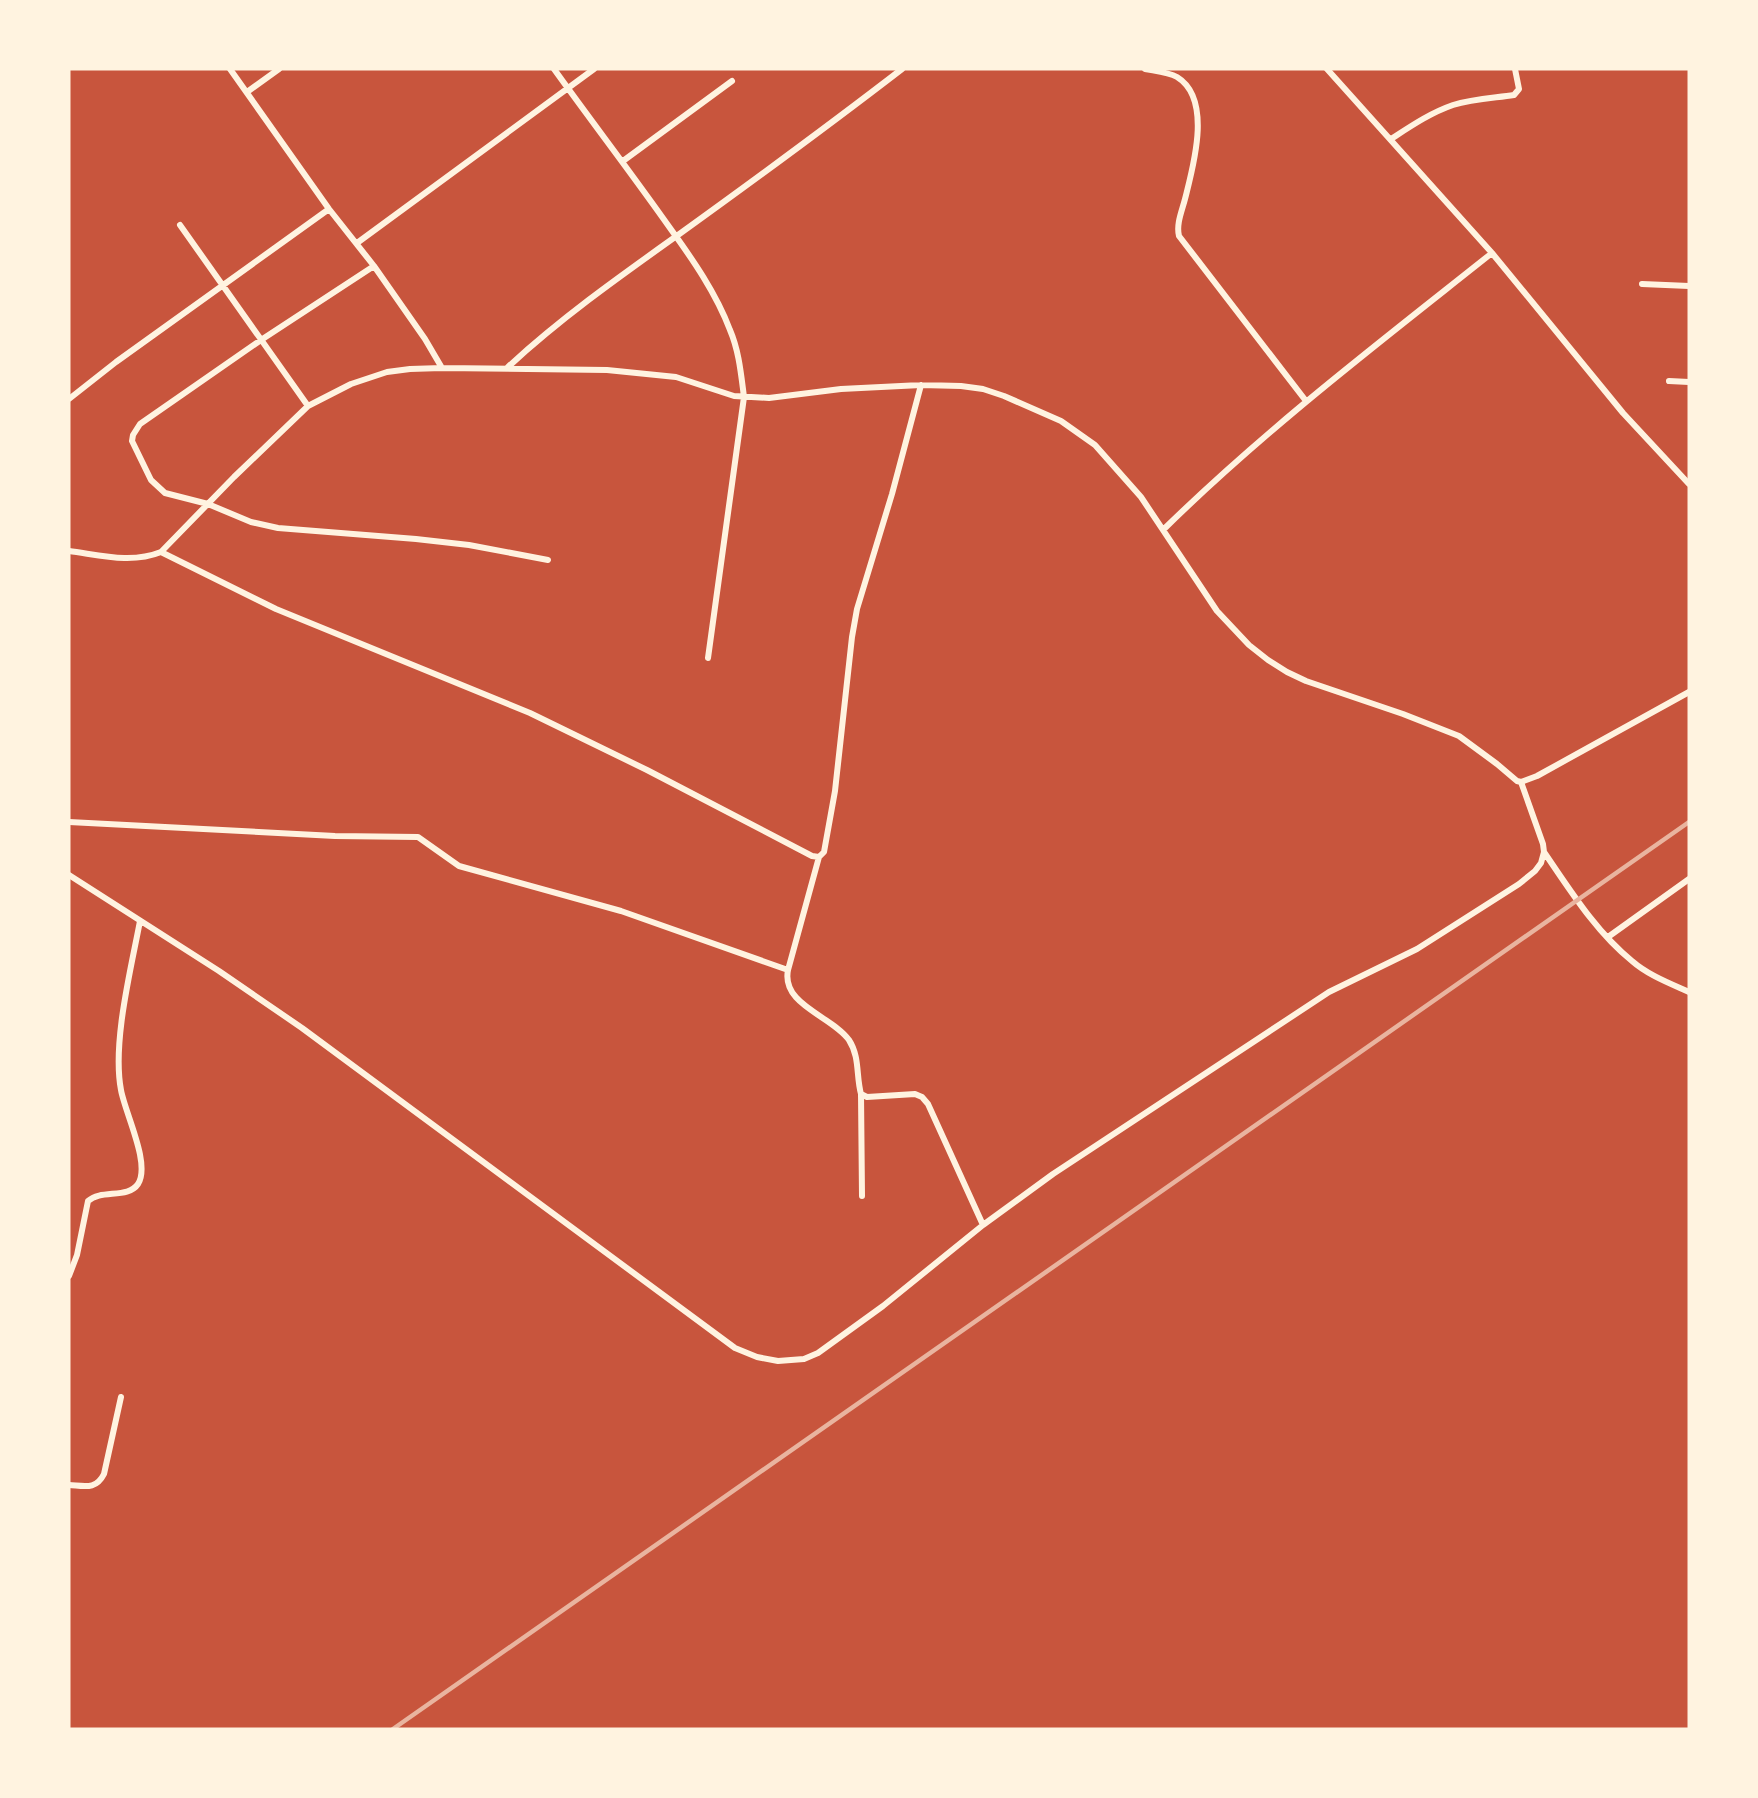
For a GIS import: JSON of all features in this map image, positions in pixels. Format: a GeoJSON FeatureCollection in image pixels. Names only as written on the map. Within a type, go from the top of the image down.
{"type":"FeatureCollection","features":[{"type":"Feature","properties":{"kind":"street"},"geometry":{"type":"LineString","coordinates":[[230,69],[329,209],[374,266],[425,339],[442,368]]}},
{"type":"Feature","properties":{"kind":"street"},"geometry":{"type":"LineString","coordinates":[[247,93],[279,69]]}},
{"type":"Feature","properties":{"kind":"street"},"geometry":{"type":"LineString","coordinates":[[554,69],[623,161],[713,292],[731,331],[740,364],[744,397],[708,658]]}},
{"type":"Feature","properties":{"kind":"street"},"geometry":{"type":"LineString","coordinates":[[357,243],[594,69]]}},
{"type":"Feature","properties":{"kind":"street"},"geometry":{"type":"LineString","coordinates":[[508,368],[536,341],[588,299],[834,122],[902,69]]}},
{"type":"Feature","properties":{"kind":"street"},"geometry":{"type":"LineString","coordinates":[[1145,69],[1170,74],[1183,82],[1189,90],[1197,112],[1196,150],[1179,222],[1179,236],[1306,401]]}},
{"type":"Feature","properties":{"kind":"street"},"geometry":{"type":"LineString","coordinates":[[1327,69],[1492,254],[1623,413],[1688,481]]}},
{"type":"Feature","properties":{"kind":"street"},"geometry":{"type":"LineString","coordinates":[[1391,140],[1428,116],[1446,108],[1465,102],[1514,94],[1519,89],[1515,69]]}},
{"type":"Feature","properties":{"kind":"street"},"geometry":{"type":"LineString","coordinates":[[623,161],[732,81]]}},
{"type":"Feature","properties":{"kind":"street"},"geometry":{"type":"LineString","coordinates":[[69,399],[329,209]]}},
{"type":"Feature","properties":{"kind":"street"},"geometry":{"type":"LineString","coordinates":[[180,225],[308,406]]}},
{"type":"Feature","properties":{"kind":"street"},"geometry":{"type":"LineString","coordinates":[[1164,529],[1306,401],[1492,254]]}},
{"type":"Feature","properties":{"kind":"street"},"geometry":{"type":"LineString","coordinates":[[374,266],[261,340],[140,424],[133,435],[134,447],[151,480],[160,490],[175,496],[208,504],[246,520],[278,528],[469,545],[548,560]]}},
{"type":"Feature","properties":{"kind":"street"},"geometry":{"type":"LineString","coordinates":[[1642,284],[1689,286]]}},
{"type":"Feature","properties":{"kind":"street"},"geometry":{"type":"LineString","coordinates":[[69,550],[124,558],[145,558],[161,552],[308,406],[351,384],[378,375],[410,369],[607,370],[676,377],[725,394],[769,398],[841,389],[921,385],[983,389],[1061,421],[1095,445],[1141,497],[1217,611],[1249,645],[1268,660],[1306,681],[1413,717],[1460,736],[1514,779],[1521,782],[1537,776],[1689,692]]}},
{"type":"Feature","properties":{"kind":"street"},"geometry":{"type":"LineString","coordinates":[[1669,381],[1689,382]]}},
{"type":"Feature","properties":{"kind":"street"},"geometry":{"type":"LineString","coordinates":[[862,1196],[861,1094],[857,1058],[853,1048],[835,1025],[802,1004],[789,989],[786,980],[819,857],[824,852],[835,791],[857,609],[892,494],[921,385]]}},
{"type":"Feature","properties":{"kind":"street"},"geometry":{"type":"LineString","coordinates":[[161,552],[276,609],[530,713],[647,770],[812,856],[819,857]]}},
{"type":"Feature","properties":{"kind":"street"},"geometry":{"type":"LineString","coordinates":[[69,875],[219,971],[302,1028],[702,1324],[744,1352],[778,1361],[804,1359],[818,1353],[920,1277],[983,1225],[1053,1174],[1339,986],[1417,949],[1519,884],[1535,871],[1541,863],[1544,852],[1521,782]]}},
{"type":"Feature","properties":{"kind":"street"},"geometry":{"type":"LineString","coordinates":[[69,822],[312,835],[418,837],[459,866],[621,911],[788,970]]}},
{"type":"Feature","properties":{"kind":"street"},"geometry":{"type":"LineString","coordinates":[[1544,852],[1576,901],[1632,962],[1650,974],[1689,992]]}},
{"type":"Feature","properties":{"kind":"street"},"geometry":{"type":"LineString","coordinates":[[1608,937],[1689,879]]}},
{"type":"Feature","properties":{"kind":"street"},"geometry":{"type":"LineString","coordinates":[[69,1276],[77,1255],[88,1202],[93,1197],[130,1191],[140,1181],[142,1169],[139,1149],[121,1092],[118,1073],[125,1001],[140,921]]}},
{"type":"Feature","properties":{"kind":"street"},"geometry":{"type":"LineString","coordinates":[[861,1094],[867,1097],[915,1094],[925,1099],[983,1225]]}},
{"type":"Feature","properties":{"kind":"street"},"geometry":{"type":"LineString","coordinates":[[69,1485],[92,1486],[100,1482],[104,1474],[121,1398]]}},
{"type":"Feature","properties":{"kind":"railway"},"geometry":{"type":"LineString","coordinates":[[393,1729],[1689,822]]}}]}
